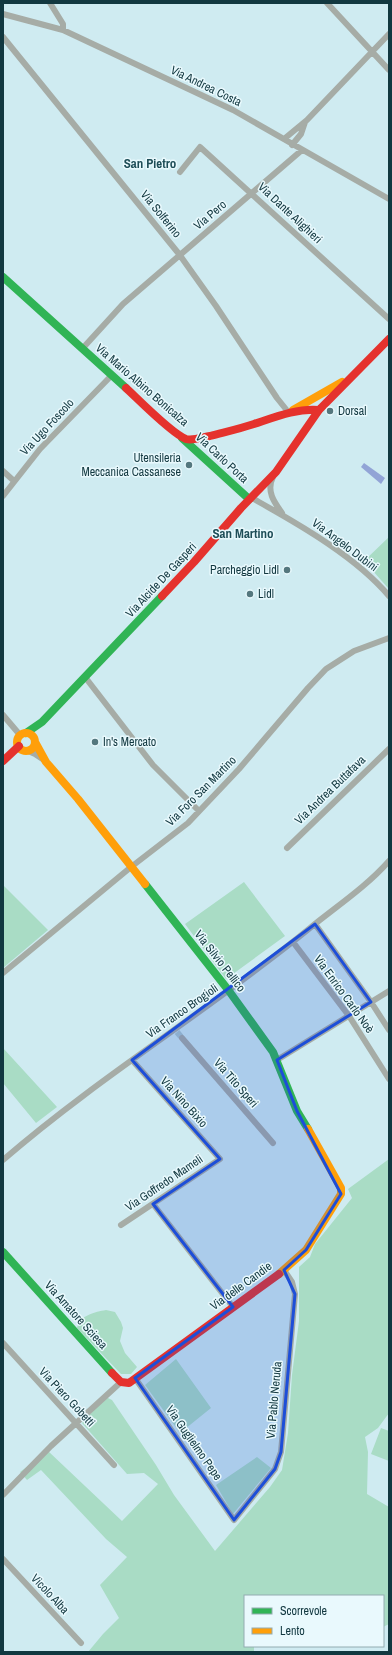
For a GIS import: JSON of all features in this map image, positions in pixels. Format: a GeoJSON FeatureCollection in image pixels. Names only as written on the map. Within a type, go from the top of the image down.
{"type":"FeatureCollection","features":[{"type":"Feature","properties":{"kind":"street"},"geometry":{"type":"LineString","coordinates":[[50,3],[63,24],[63,30]]}},
{"type":"Feature","properties":{"kind":"street"},"geometry":{"type":"LineString","coordinates":[[328,3],[389,70]]}},
{"type":"Feature","properties":{"kind":"street","name":"Via Andrea Costa"},"geometry":{"type":"LineString","coordinates":[[3,14],[63,30],[233,110],[389,199]]}},
{"type":"Feature","properties":{"kind":"street"},"geometry":{"type":"LineString","coordinates":[[284,139],[307,120],[389,34]]}},
{"type":"Feature","properties":{"kind":"street","name":"Via Solferino"},"geometry":{"type":"LineString","coordinates":[[3,38],[179,254],[216,306],[277,398],[289,413]]}},
{"type":"Feature","properties":{"kind":"street"},"geometry":{"type":"LineString","coordinates":[[292,145],[300,134],[307,120]]}},
{"type":"Feature","properties":{"kind":"street","name":"Via Dante Alighieri"},"geometry":{"type":"LineString","coordinates":[[180,172],[200,147],[389,319]]}},
{"type":"Feature","properties":{"kind":"street","name":"Via Pero"},"geometry":{"type":"LineString","coordinates":[[82,349],[123,304],[179,254],[252,194],[302,150]]}},
{"type":"Feature","properties":{"kind":"street","name":"Via Mario Albino Bonicalza"},"geometry":{"type":"LineString","coordinates":[[3,277],[111,376],[179,435],[187,439],[206,438],[289,413],[310,409],[318,410]]}},
{"type":"Feature","properties":{"kind":"street"},"geometry":{"type":"LineString","coordinates":[[359,370],[389,338]]}},
{"type":"Feature","properties":{"kind":"street","name":"Via Mario Albino Bonicalza"},"geometry":{"type":"LineString","coordinates":[[289,413],[359,370]]}},
{"type":"Feature","properties":{"kind":"street","name":"Via Alcide De Gasperi"},"geometry":{"type":"LineString","coordinates":[[23,734],[42,722],[194,562],[249,499],[276,472],[318,410],[359,370]]}},
{"type":"Feature","properties":{"kind":"street","name":"Via Ugo Foscolo"},"geometry":{"type":"LineString","coordinates":[[3,496],[40,449],[111,376]]}},
{"type":"Feature","properties":{"kind":"street","name":"Via Carlo Porta"},"geometry":{"type":"LineString","coordinates":[[179,435],[249,499]]}},
{"type":"Feature","properties":{"kind":"street"},"geometry":{"type":"LineString","coordinates":[[3,472],[14,481]]}},
{"type":"Feature","properties":{"kind":"street"},"geometry":{"type":"LineString","coordinates":[[274,502],[270,487],[276,472]]}},
{"type":"Feature","properties":{"kind":"street","name":"Via Angelo Dubini"},"geometry":{"type":"LineString","coordinates":[[259,490],[274,502],[284,515]]}},
{"type":"Feature","properties":{"kind":"street","name":"Via Angelo Dubini"},"geometry":{"type":"LineString","coordinates":[[249,499],[254,499],[284,515],[357,565],[389,596]]}},
{"type":"Feature","properties":{"kind":"street","name":"Via Foro San Martino"},"geometry":{"type":"LineString","coordinates":[[3,973],[131,867],[188,823],[239,769],[326,669],[354,651],[389,638]]}},
{"type":"Feature","properties":{"kind":"street"},"geometry":{"type":"LineString","coordinates":[[85,677],[153,765],[200,811]]}},
{"type":"Feature","properties":{"kind":"street"},"geometry":{"type":"LineString","coordinates":[[3,716],[23,734],[31,735],[35,740],[33,747],[22,748],[3,761]]}},
{"type":"Feature","properties":{"kind":"street","name":"Via Alcide De Gasperi"},"geometry":{"type":"LineString","coordinates":[[35,740],[42,722]]}},
{"type":"Feature","properties":{"kind":"street"},"geometry":{"type":"LineString","coordinates":[[22,748],[18,740],[23,734]]}},
{"type":"Feature","properties":{"kind":"street","name":"Via Silvio Pellico"},"geometry":{"type":"LineString","coordinates":[[35,740],[46,762],[229,991],[277,1060],[296,1111],[340,1188],[341,1194]]}},
{"type":"Feature","properties":{"kind":"street","name":"Via Silvio Pellico"},"geometry":{"type":"LineString","coordinates":[[22,748],[37,755],[46,762]]}},
{"type":"Feature","properties":{"kind":"street","name":"Via Andrea Buttafava"},"geometry":{"type":"LineString","coordinates":[[287,848],[389,749]]}},
{"type":"Feature","properties":{"kind":"street","name":"Via Franco Brogioli"},"geometry":{"type":"LineString","coordinates":[[3,1160],[35,1133],[132,1060],[176,1030],[293,942],[344,902],[379,872],[389,861]]}},
{"type":"Feature","properties":{"kind":"street"},"geometry":{"type":"LineString","coordinates":[[315,924],[371,1002],[389,1030]]}},
{"type":"Feature","properties":{"kind":"street","name":"Via Enrico Carlo Noè"},"geometry":{"type":"LineString","coordinates":[[293,942],[349,1016],[389,1079]]}},
{"type":"Feature","properties":{"kind":"street"},"geometry":{"type":"LineString","coordinates":[[277,1060],[389,991]]}},
{"type":"Feature","properties":{"kind":"street","name":"Via Tito Speri"},"geometry":{"type":"LineString","coordinates":[[182,1038],[273,1143]]}},
{"type":"Feature","properties":{"kind":"street","name":"Via Nino Bixio"},"geometry":{"type":"LineString","coordinates":[[132,1060],[220,1159]]}},
{"type":"Feature","properties":{"kind":"street","name":"Via Goffredo Mameli"},"geometry":{"type":"LineString","coordinates":[[121,1225],[220,1159]]}},
{"type":"Feature","properties":{"kind":"street","name":"Via delle Candie"},"geometry":{"type":"LineString","coordinates":[[135,1378],[284,1270],[306,1250],[341,1194]]}},
{"type":"Feature","properties":{"kind":"street"},"geometry":{"type":"LineString","coordinates":[[153,1204],[233,1307]]}},
{"type":"Feature","properties":{"kind":"street","name":"Via Amatore Sciesa"},"geometry":{"type":"LineString","coordinates":[[3,1252],[121,1382]]}},
{"type":"Feature","properties":{"kind":"street","name":"Via Pablo Neruda"},"geometry":{"type":"LineString","coordinates":[[234,1520],[276,1470],[281,1452],[295,1294],[292,1282],[284,1270]]}},
{"type":"Feature","properties":{"kind":"street","name":"Via Piero Gobetti"},"geometry":{"type":"LineString","coordinates":[[3,1343],[114,1465]]}},
{"type":"Feature","properties":{"kind":"street"},"geometry":{"type":"LineString","coordinates":[[3,1495],[51,1446],[121,1382],[129,1383],[135,1378]]}},
{"type":"Feature","properties":{"kind":"street","name":"Via Guglielmo Pepe"},"geometry":{"type":"LineString","coordinates":[[135,1378],[234,1520]]}},
{"type":"Feature","properties":{"kind":"street","name":"Vicolo Alba"},"geometry":{"type":"LineString","coordinates":[[3,1559],[81,1643]]}},
{"type":"Feature","properties":{"kind":"highlighted area"},"geometry":{"type":"Polygon","coordinates":[[[315,924],[371,1002],[277,1060],[297,1111],[341,1194],[306,1250],[284,1270],[295,1294],[281,1452],[275,1469],[234,1520],[135,1378],[233,1307],[153,1204],[220,1159],[132,1060],[315,924]]]}},
{"type":"Feature","properties":{"kind":"green space"},"geometry":{"type":"Polygon","coordinates":[[[389,537],[389,589],[364,561],[389,537]]]}},
{"type":"Feature","properties":{"kind":"green space"},"geometry":{"type":"Polygon","coordinates":[[[244,882],[285,936],[226,979],[185,924],[244,882]]]}},
{"type":"Feature","properties":{"kind":"green space"},"geometry":{"type":"Polygon","coordinates":[[[3,885],[48,930],[3,968],[3,885]]]}},
{"type":"Feature","properties":{"kind":"green space"},"geometry":{"type":"Polygon","coordinates":[[[3,1048],[57,1107],[36,1123],[3,1083],[3,1048]]]}},
{"type":"Feature","properties":{"kind":"green space"},"geometry":{"type":"Polygon","coordinates":[[[389,1159],[389,1413],[378,1428],[365,1437],[368,1452],[367,1494],[389,1507],[389,1624],[384,1626],[384,1595],[244,1595],[244,1647],[254,1647],[254,1652],[88,1652],[119,1618],[100,1585],[127,1557],[106,1539],[41,1470],[27,1480],[20,1472],[48,1451],[122,1521],[158,1484],[144,1473],[127,1474],[82,1423],[106,1397],[112,1400],[156,1465],[174,1495],[215,1551],[270,1487],[282,1470],[288,1433],[292,1375],[299,1321],[299,1267],[310,1257],[315,1244],[352,1198],[348,1189],[389,1159]]]}},
{"type":"Feature","properties":{"kind":"green space"},"geometry":{"type":"Polygon","coordinates":[[[106,1310],[115,1312],[121,1322],[123,1328],[120,1341],[125,1353],[137,1367],[131,1374],[121,1374],[77,1328],[81,1320],[88,1315],[106,1310]]]}},
{"type":"Feature","properties":{"kind":"green space"},"geometry":{"type":"Polygon","coordinates":[[[176,1359],[211,1408],[180,1433],[145,1385],[176,1359]]]}},
{"type":"Feature","properties":{"kind":"green space"},"geometry":{"type":"Polygon","coordinates":[[[381,1428],[389,1431],[389,1461],[371,1454],[381,1428]]]}},
{"type":"Feature","properties":{"kind":"green space"},"geometry":{"type":"Polygon","coordinates":[[[257,1457],[271,1468],[233,1514],[216,1485],[257,1457]]]}},
{"type":"Feature","properties":{"kind":"water"},"geometry":{"type":"Polygon","coordinates":[[[364,463],[385,478],[381,484],[361,467],[364,463]]]}},
{"type":"Feature","properties":{"kind":"tunnel"},"geometry":{"type":"LineString","coordinates":[[177,1032],[182,1038]]}},
{"type":"Feature","properties":{"kind":"traffic: fast"},"geometry":{"type":"LineString","coordinates":[[3,277],[126,388]]}},
{"type":"Feature","properties":{"kind":"traffic: fast"},"geometry":{"type":"LineString","coordinates":[[182,438],[249,499]]}},
{"type":"Feature","properties":{"kind":"traffic: fast"},"geometry":{"type":"LineString","coordinates":[[26,733],[42,722],[162,596]]}},
{"type":"Feature","properties":{"kind":"traffic: fast"},"geometry":{"type":"LineString","coordinates":[[145,884],[229,991],[273,1052],[297,1111],[308,1129]]}},
{"type":"Feature","properties":{"kind":"traffic: fast"},"geometry":{"type":"LineString","coordinates":[[3,1252],[112,1373]]}},
{"type":"Feature","properties":{"kind":"traffic: slow"},"geometry":{"type":"LineString","coordinates":[[293,410],[342,382]]}},
{"type":"Feature","properties":{"kind":"traffic: slow"},"geometry":{"type":"LineString","coordinates":[[26,733],[32,736],[35,742],[32,748],[26,751],[20,748],[17,742],[20,736],[26,733]]}},
{"type":"Feature","properties":{"kind":"traffic: slow"},"geometry":{"type":"LineString","coordinates":[[35,742],[46,762],[78,799],[145,884]]}},
{"type":"Feature","properties":{"kind":"traffic: slow"},"geometry":{"type":"LineString","coordinates":[[279,1274],[306,1250],[341,1194],[341,1188],[308,1129]]}},
{"type":"Feature","properties":{"kind":"traffic: jam"},"geometry":{"type":"LineString","coordinates":[[162,596],[241,508],[276,472],[319,410],[389,339]]}},
{"type":"Feature","properties":{"kind":"traffic: jam"},"geometry":{"type":"LineString","coordinates":[[126,388],[172,430],[180,436],[192,440],[248,426],[294,412],[303,410],[319,410]]}},
{"type":"Feature","properties":{"kind":"traffic: jam"},"geometry":{"type":"LineString","coordinates":[[3,761],[19,746]]}},
{"type":"Feature","properties":{"kind":"traffic: jam"},"geometry":{"type":"LineString","coordinates":[[112,1373],[121,1382],[129,1383],[279,1274]]}},
{"type":"Feature","properties":{"kind":"place","name":"Dorsal"},"geometry":{"type":"Point","coordinates":[330,411]}},
{"type":"Feature","properties":{"kind":"place","name":"Utensileria Meccanica Cassanese"},"geometry":{"type":"Point","coordinates":[189,465]}},
{"type":"Feature","properties":{"kind":"place","name":"Parcheggio Lidl"},"geometry":{"type":"Point","coordinates":[287,570]}},
{"type":"Feature","properties":{"kind":"place","name":"Lidl"},"geometry":{"type":"Point","coordinates":[250,594]}},
{"type":"Feature","properties":{"kind":"place","name":"In's Mercato"},"geometry":{"type":"Point","coordinates":[95,742]}},
{"type":"Feature","properties":{"kind":"district","name":"San Pietro"},"geometry":{"type":"Point","coordinates":[150,163]}},
{"type":"Feature","properties":{"kind":"district","name":"San Martino"},"geometry":{"type":"Point","coordinates":[243,533]}}]}
